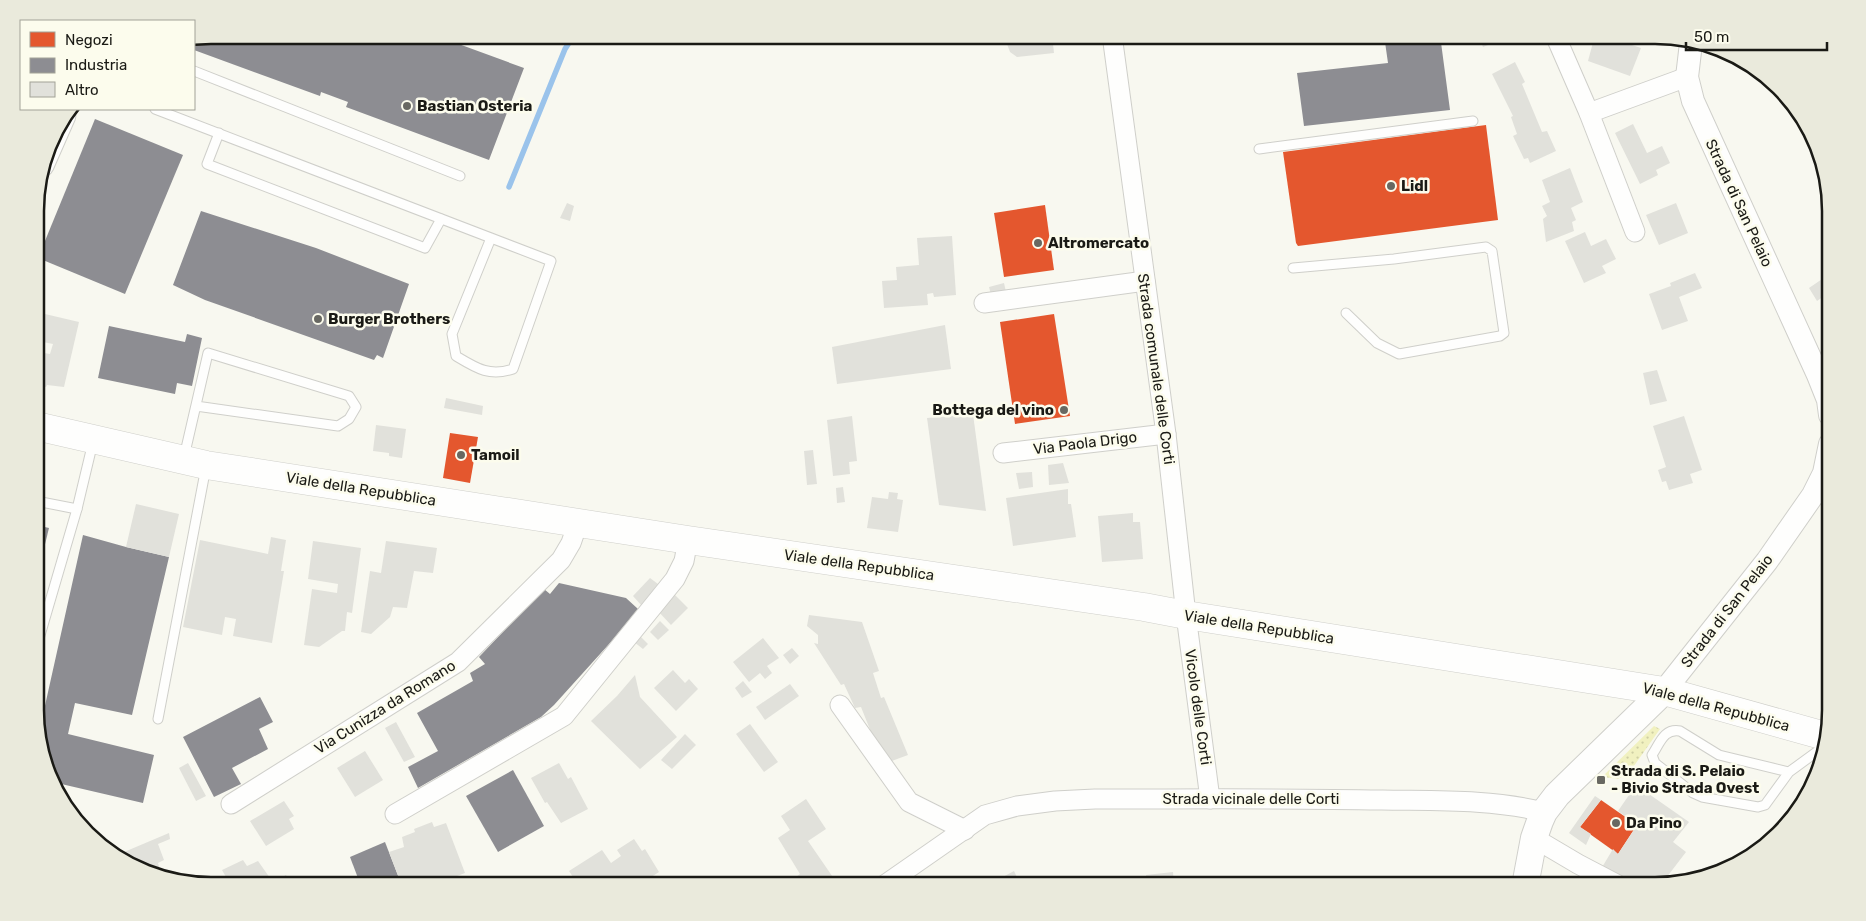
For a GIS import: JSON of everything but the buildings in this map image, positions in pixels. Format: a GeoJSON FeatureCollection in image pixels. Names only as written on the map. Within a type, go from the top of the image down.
{"type":"FeatureCollection","features":[{"type":"Feature","properties":{"kind":"main road","name":"Viale della Repubblica"},"geometry":{"type":"LineString","coordinates":[[44,428],[195,462],[688,540],[1144,607],[1664,691],[1821,735]]}},
{"type":"Feature","properties":{"kind":"main road","name":"Strada di San Pelaio"},"geometry":{"type":"LineString","coordinates":[[1528,877],[1534,838],[1544,812],[1557,795],[1664,691]]}},
{"type":"Feature","properties":{"kind":"street","name":"Strada comunale delle Corti"},"geometry":{"type":"LineString","coordinates":[[1113,44],[1166,434],[1186,615]]}},
{"type":"Feature","properties":{"kind":"street"},"geometry":{"type":"LineString","coordinates":[[1559,44],[1589,113],[1636,232]]}},
{"type":"Feature","properties":{"kind":"street","name":"Strada di San Pelaio"},"geometry":{"type":"LineString","coordinates":[[1690,48],[1687,77],[1693,101],[1822,385]]}},
{"type":"Feature","properties":{"kind":"street"},"geometry":{"type":"LineString","coordinates":[[1589,113],[1687,77]]}},
{"type":"Feature","properties":{"kind":"street"},"geometry":{"type":"LineString","coordinates":[[984,303],[1145,281]]}},
{"type":"Feature","properties":{"kind":"street","name":"Via Paola Drigo"},"geometry":{"type":"LineString","coordinates":[[1003,453],[1166,434]]}},
{"type":"Feature","properties":{"kind":"street","name":"Strada di San Pelaio"},"geometry":{"type":"LineString","coordinates":[[1664,691],[1767,561],[1813,495],[1822,478]]}},
{"type":"Feature","properties":{"kind":"street","name":"Via Cunizza da Romano"},"geometry":{"type":"LineString","coordinates":[[232,804],[458,662],[561,560],[572,543],[578,523]]}},
{"type":"Feature","properties":{"kind":"street"},"geometry":{"type":"LineString","coordinates":[[395,814],[564,716],[675,578],[684,561],[688,540]]}},
{"type":"Feature","properties":{"kind":"street","name":"Vicolo delle Corti"},"geometry":{"type":"LineString","coordinates":[[1186,615],[1210,799]]}},
{"type":"Feature","properties":{"kind":"street"},"geometry":{"type":"LineString","coordinates":[[840,705],[909,802],[964,830]]}},
{"type":"Feature","properties":{"kind":"street","name":"Strada vicinale delle Corti"},"geometry":{"type":"LineString","coordinates":[[912,877],[964,830],[985,815],[1017,806],[1055,801],[1210,799],[1490,803],[1544,812]]}},
{"type":"Feature","properties":{"kind":"street"},"geometry":{"type":"LineString","coordinates":[[1534,838],[1603,877]]}},
{"type":"Feature","properties":{"kind":"lane"},"geometry":{"type":"LineString","coordinates":[[195,71],[460,176]]}},
{"type":"Feature","properties":{"kind":"lane"},"geometry":{"type":"LineString","coordinates":[[158,110],[551,261],[513,369],[501,373],[476,369],[456,356],[452,334],[491,238]]}},
{"type":"Feature","properties":{"kind":"lane"},"geometry":{"type":"LineString","coordinates":[[1258,148],[1473,121]]}},
{"type":"Feature","properties":{"kind":"lane"},"geometry":{"type":"LineString","coordinates":[[219,133],[207,164],[425,248],[440,219]]}},
{"type":"Feature","properties":{"kind":"lane"},"geometry":{"type":"LineString","coordinates":[[1293,268],[1394,259],[1486,247],[1492,251],[1504,333],[1500,336],[1399,354],[1377,343],[1346,313]]}},
{"type":"Feature","properties":{"kind":"lane"},"geometry":{"type":"LineString","coordinates":[[158,719],[195,462],[196,406],[208,353],[349,396],[356,407],[349,419],[338,426],[196,406]]}},
{"type":"Feature","properties":{"kind":"lane"},"geometry":{"type":"LineString","coordinates":[[44,622],[77,509],[94,440]]}},
{"type":"Feature","properties":{"kind":"lane"},"geometry":{"type":"LineString","coordinates":[[44,503],[77,509]]}},
{"type":"Feature","properties":{"kind":"lane"},"geometry":{"type":"LineString","coordinates":[[1788,772],[1719,755],[1680,732],[1673,730],[1667,732],[1652,755],[1655,763],[1693,793],[1702,797],[1758,807],[1765,805],[1788,772],[1816,752]]}},
{"type":"Feature","properties":{"kind":"green space"},"geometry":{"type":"Polygon","coordinates":[[[1654,726],[1660,729],[1629,773],[1618,779],[1603,776],[1654,726]]]}},
{"type":"Feature","properties":{"kind":"waterway"},"geometry":{"type":"LineString","coordinates":[[509,187],[568,44]]}},
{"type":"Feature","properties":{"kind":"place","name":"Bastian Osteria"},"geometry":{"type":"Point","coordinates":[407,106]}},
{"type":"Feature","properties":{"kind":"place","name":"Lidl"},"geometry":{"type":"Point","coordinates":[1391,186]}},
{"type":"Feature","properties":{"kind":"place","name":"Altromercato"},"geometry":{"type":"Point","coordinates":[1038,243]}},
{"type":"Feature","properties":{"kind":"place","name":"Burger Brothers"},"geometry":{"type":"Point","coordinates":[318,319]}},
{"type":"Feature","properties":{"kind":"place","name":"Bottega del vino"},"geometry":{"type":"Point","coordinates":[1064,410]}},
{"type":"Feature","properties":{"kind":"place","name":"Tamoil"},"geometry":{"type":"Point","coordinates":[461,455]}},
{"type":"Feature","properties":{"kind":"place","name":"Strada di S. Pelaio - Bivio Strada Ovest"},"geometry":{"type":"Point","coordinates":[1601,780]}},
{"type":"Feature","properties":{"kind":"place","name":"Da Pino"},"geometry":{"type":"Point","coordinates":[1616,823]}}]}
